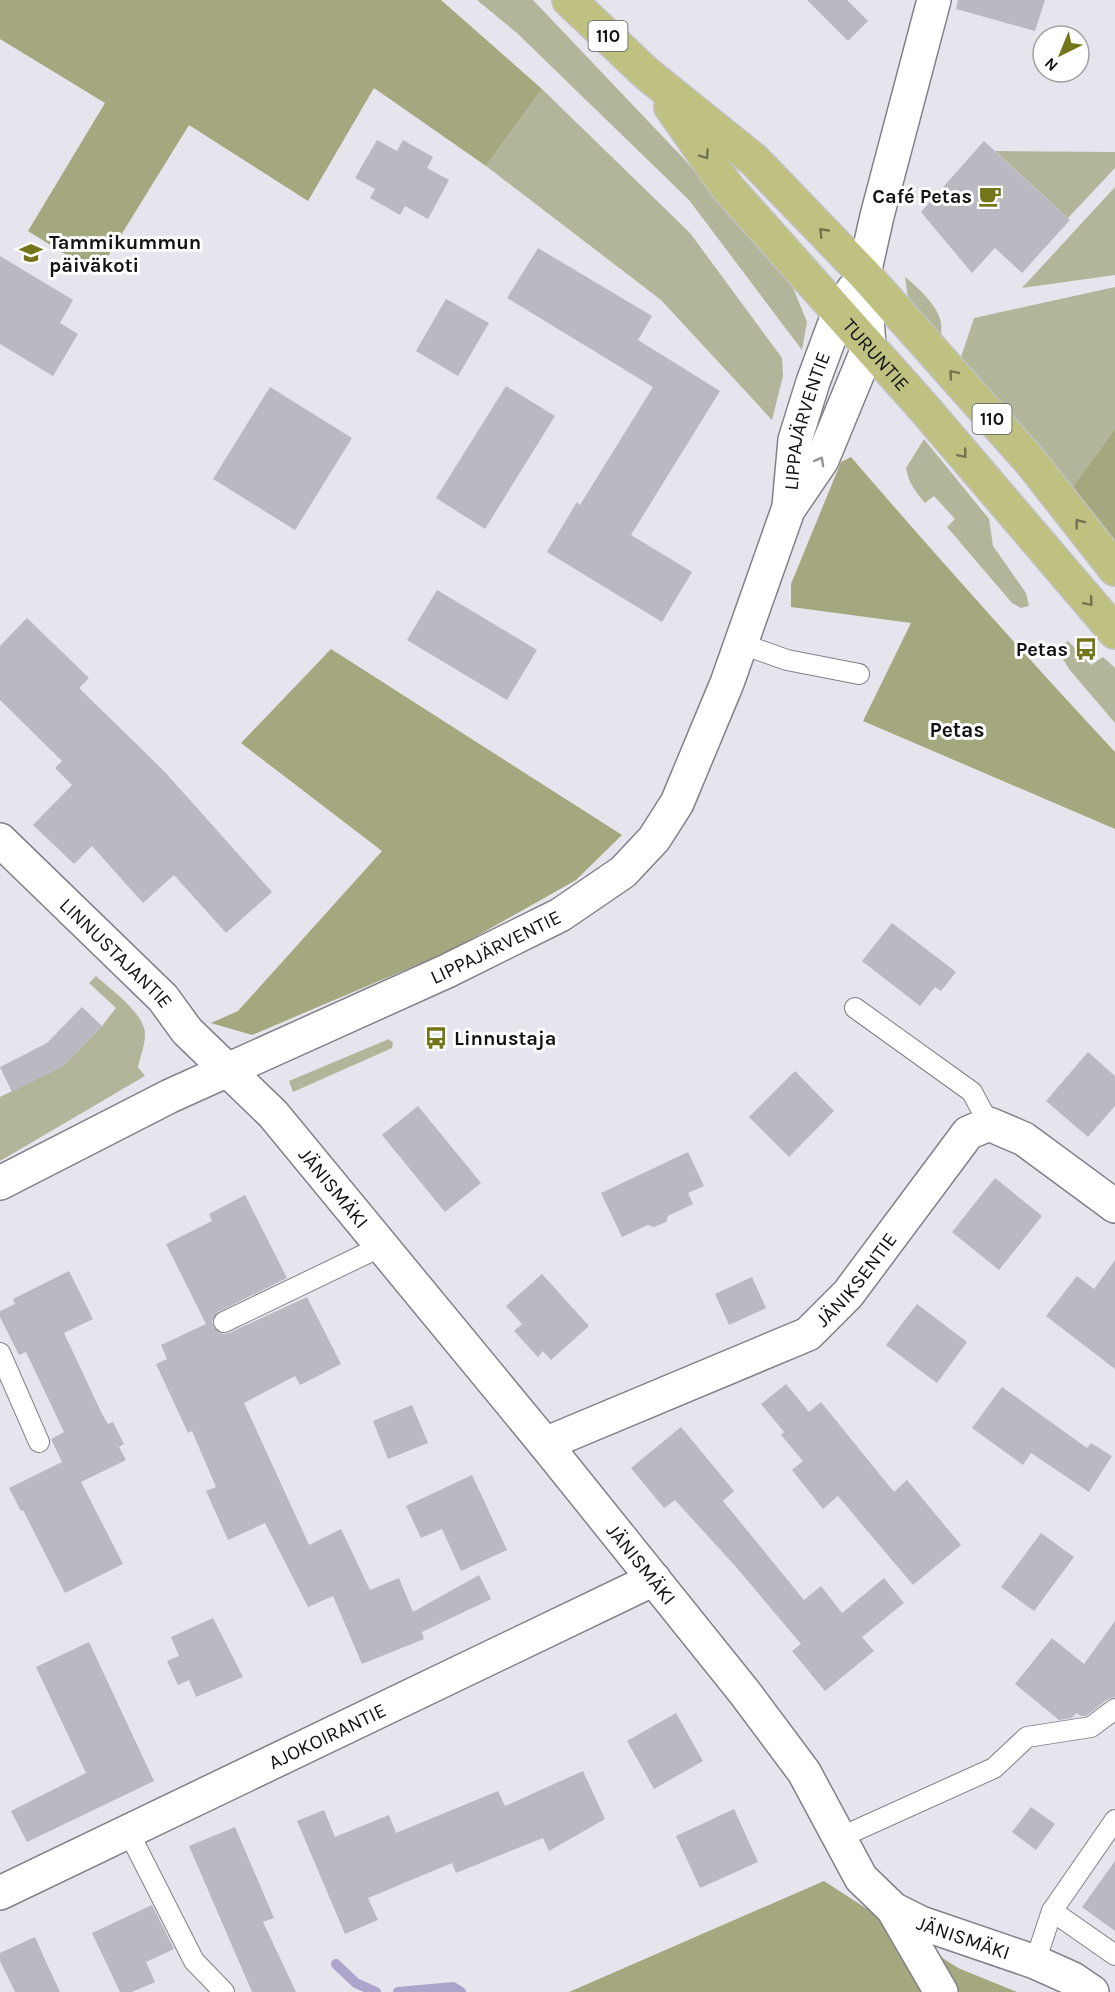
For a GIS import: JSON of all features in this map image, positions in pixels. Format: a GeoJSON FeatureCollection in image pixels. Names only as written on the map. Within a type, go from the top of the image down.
{"type":"FeatureCollection","features":[{"type":"Feature","properties":{"kind":"main road","name":"TURUNTIE"},"geometry":{"type":"LineString","coordinates":[[569,0],[646,73],[754,160],[864,274],[1031,462],[1115,569]]}},
{"type":"Feature","properties":{"kind":"main road","name":"TURUNTIE"},"geometry":{"type":"LineString","coordinates":[[646,73],[727,187],[869,346],[1115,632]]}},
{"type":"Feature","properties":{"kind":"street"},"geometry":{"type":"LineString","coordinates":[[864,274],[934,0]]}},
{"type":"Feature","properties":{"kind":"street","name":"LIPPAJÄRVENTIE"},"geometry":{"type":"LineString","coordinates":[[0,1183],[170,1096],[447,971],[560,915],[622,872],[654,839],[677,803],[742,644],[788,510],[795,440],[813,382],[839,312],[864,274]]}},
{"type":"Feature","properties":{"kind":"street","name":"LIPPAJÄRVENTIE"},"geometry":{"type":"LineString","coordinates":[[788,510],[822,460],[869,346],[864,274]]}},
{"type":"Feature","properties":{"kind":"street","name":"LINNUSTAJANTIE"},"geometry":{"type":"LineString","coordinates":[[0,840],[163,998],[187,1031],[229,1070]]}},
{"type":"Feature","properties":{"kind":"street","name":"JÄNISMÄKI"},"geometry":{"type":"LineString","coordinates":[[229,1070],[273,1114],[382,1245],[745,1693],[804,1773],[861,1878],[893,1909],[921,1923],[1035,1962],[1073,1979],[1092,1992]]}},
{"type":"Feature","properties":{"kind":"street"},"geometry":{"type":"LineString","coordinates":[[989,1124],[1024,1139],[1115,1206]]}},
{"type":"Feature","properties":{"kind":"street","name":"JÄNIKSENTIE"},"geometry":{"type":"LineString","coordinates":[[545,1444],[808,1334],[848,1294],[968,1133],[989,1124]]}},
{"type":"Feature","properties":{"kind":"street","name":"AJOKOIRANTIE"},"geometry":{"type":"LineString","coordinates":[[0,1893],[654,1579]]}},
{"type":"Feature","properties":{"kind":"street"},"geometry":{"type":"LineString","coordinates":[[893,1909],[941,1992]]}},
{"type":"Feature","properties":{"kind":"lane"},"geometry":{"type":"LineString","coordinates":[[742,644],[787,660],[859,674]]}},
{"type":"Feature","properties":{"kind":"lane"},"geometry":{"type":"LineString","coordinates":[[855,1008],[972,1092],[989,1124]]}},
{"type":"Feature","properties":{"kind":"lane"},"geometry":{"type":"LineString","coordinates":[[224,1322],[382,1245]]}},
{"type":"Feature","properties":{"kind":"lane"},"geometry":{"type":"LineString","coordinates":[[0,1353],[39,1442]]}},
{"type":"Feature","properties":{"kind":"lane"},"geometry":{"type":"LineString","coordinates":[[839,1838],[994,1768],[1027,1737],[1090,1727],[1115,1709]]}},
{"type":"Feature","properties":{"kind":"lane"},"geometry":{"type":"LineString","coordinates":[[1035,1962],[1052,1911],[1115,1820]]}},
{"type":"Feature","properties":{"kind":"lane"},"geometry":{"type":"LineString","coordinates":[[128,1831],[194,1961],[224,1992]]}},
{"type":"Feature","properties":{"kind":"lane"},"geometry":{"type":"LineString","coordinates":[[1052,1911],[1115,1955]]}},
{"type":"Feature","properties":{"kind":"green space"},"geometry":{"type":"Polygon","coordinates":[[[0,0],[441,0],[542,89],[486,166],[374,88],[308,201],[189,125],[97,274],[28,231],[105,103],[0,39],[0,0]]]}},
{"type":"Feature","properties":{"kind":"green space"},"geometry":{"type":"Polygon","coordinates":[[[477,0],[533,0],[685,160],[791,283],[807,322],[802,350],[689,200],[518,34],[477,0]]]}},
{"type":"Feature","properties":{"kind":"green space"},"geometry":{"type":"Polygon","coordinates":[[[542,89],[690,233],[782,358],[783,376],[772,420],[661,300],[486,166],[542,89]]]}},
{"type":"Feature","properties":{"kind":"green space"},"geometry":{"type":"Polygon","coordinates":[[[995,151],[1115,152],[1115,168],[1068,218],[995,151]]]}},
{"type":"Feature","properties":{"kind":"green space"},"geometry":{"type":"Polygon","coordinates":[[[1115,187],[1115,275],[1022,288],[1115,187]]]}},
{"type":"Feature","properties":{"kind":"green space"},"geometry":{"type":"Polygon","coordinates":[[[905,277],[921,291],[936,310],[941,325],[941,338],[920,316],[908,298],[905,277]]]}},
{"type":"Feature","properties":{"kind":"green space"},"geometry":{"type":"Polygon","coordinates":[[[1115,287],[1115,429],[1071,489],[959,363],[974,318],[1115,287]]]}},
{"type":"Feature","properties":{"kind":"green space"},"geometry":{"type":"Polygon","coordinates":[[[1115,429],[1115,546],[1071,489],[1115,429]]]}},
{"type":"Feature","properties":{"kind":"green space"},"geometry":{"type":"Polygon","coordinates":[[[924,439],[989,519],[993,546],[1026,593],[1029,606],[1021,608],[1012,603],[947,527],[955,519],[934,496],[925,503],[913,487],[906,468],[924,439]]]}},
{"type":"Feature","properties":{"kind":"green space"},"geometry":{"type":"Polygon","coordinates":[[[851,457],[1115,752],[1115,829],[863,721],[911,623],[791,607],[791,584],[841,462],[851,457]]]}},
{"type":"Feature","properties":{"kind":"green space"},"geometry":{"type":"Polygon","coordinates":[[[1068,641],[1091,665],[1103,657],[1115,668],[1115,723],[1069,669],[1057,649],[1068,641]]]}},
{"type":"Feature","properties":{"kind":"green space"},"geometry":{"type":"Polygon","coordinates":[[[331,649],[622,835],[576,880],[452,950],[252,1035],[211,1023],[238,1011],[382,851],[241,743],[331,649]]]}},
{"type":"Feature","properties":{"kind":"green space"},"geometry":{"type":"Polygon","coordinates":[[[96,976],[126,1002],[144,1027],[145,1035],[138,1067],[145,1076],[0,1161],[0,1097],[63,1066],[102,1026],[116,1008],[89,983],[96,976]]]}},
{"type":"Feature","properties":{"kind":"green space"},"geometry":{"type":"Polygon","coordinates":[[[389,1039],[393,1043],[392,1048],[293,1092],[289,1081],[389,1039]]]}},
{"type":"Feature","properties":{"kind":"green space"},"geometry":{"type":"Polygon","coordinates":[[[824,1881],[958,1968],[1017,1992],[569,1992],[824,1881]]]}},
{"type":"Feature","properties":{"kind":"building"},"geometry":{"type":"Polygon","coordinates":[[[807,0],[847,0],[868,21],[848,41],[807,0]]]}},
{"type":"Feature","properties":{"kind":"building"},"geometry":{"type":"Polygon","coordinates":[[[958,0],[1045,0],[1037,24],[1031,24],[1031,30],[956,9],[958,0]]]}},
{"type":"Feature","properties":{"kind":"building"},"geometry":{"type":"Polygon","coordinates":[[[377,140],[397,151],[403,140],[433,157],[427,168],[449,180],[428,219],[405,206],[400,215],[370,198],[375,189],[355,178],[377,140]]]}},
{"type":"Feature","properties":{"kind":"building","name":"Café Petas"},"geometry":{"type":"Polygon","coordinates":[[[984,141],[1070,220],[1022,273],[995,248],[972,273],[921,212],[984,141]]]}},
{"type":"Feature","properties":{"kind":"building"},"geometry":{"type":"Polygon","coordinates":[[[538,248],[652,316],[638,340],[720,391],[631,535],[692,572],[662,622],[547,552],[577,502],[580,505],[653,387],[507,298],[538,248]]]}},
{"type":"Feature","properties":{"kind":"building"},"geometry":{"type":"Polygon","coordinates":[[[0,256],[73,300],[60,323],[78,334],[53,376],[0,344],[0,256]]]}},
{"type":"Feature","properties":{"kind":"building"},"geometry":{"type":"Polygon","coordinates":[[[446,299],[489,323],[458,376],[416,351],[446,299]]]}},
{"type":"Feature","properties":{"kind":"building"},"geometry":{"type":"Polygon","coordinates":[[[506,386],[555,416],[485,529],[436,498],[506,386]]]}},
{"type":"Feature","properties":{"kind":"building"},"geometry":{"type":"Polygon","coordinates":[[[270,387],[352,438],[295,530],[213,479],[270,387]]]}},
{"type":"Feature","properties":{"kind":"building"},"geometry":{"type":"Polygon","coordinates":[[[437,590],[537,650],[507,700],[407,640],[437,590]]]}},
{"type":"Feature","properties":{"kind":"building"},"geometry":{"type":"Polygon","coordinates":[[[27,618],[89,678],[79,688],[164,771],[272,892],[226,933],[174,875],[143,903],[92,846],[74,864],[33,825],[72,785],[55,768],[62,761],[0,700],[0,646],[27,618]]]}},
{"type":"Feature","properties":{"kind":"building"},"geometry":{"type":"Polygon","coordinates":[[[892,923],[956,972],[941,991],[935,987],[920,1006],[862,961],[892,923]]]}},
{"type":"Feature","properties":{"kind":"building"},"geometry":{"type":"Polygon","coordinates":[[[82,1007],[102,1026],[63,1066],[12,1092],[0,1067],[47,1043],[82,1007]]]}},
{"type":"Feature","properties":{"kind":"building"},"geometry":{"type":"Polygon","coordinates":[[[1088,1052],[1115,1076],[1115,1106],[1088,1137],[1046,1101],[1088,1052]]]}},
{"type":"Feature","properties":{"kind":"building"},"geometry":{"type":"Polygon","coordinates":[[[795,1071],[834,1111],[789,1157],[749,1117],[795,1071]]]}},
{"type":"Feature","properties":{"kind":"building"},"geometry":{"type":"Polygon","coordinates":[[[418,1106],[481,1183],[445,1212],[382,1135],[418,1106]]]}},
{"type":"Feature","properties":{"kind":"building"},"geometry":{"type":"Polygon","coordinates":[[[688,1152],[704,1186],[688,1193],[693,1204],[668,1216],[666,1222],[654,1227],[648,1225],[622,1237],[601,1193],[688,1152]]]}},
{"type":"Feature","properties":{"kind":"building"},"geometry":{"type":"Polygon","coordinates":[[[995,1178],[1042,1216],[999,1270],[952,1232],[995,1178]]]}},
{"type":"Feature","properties":{"kind":"building"},"geometry":{"type":"Polygon","coordinates":[[[245,1195],[287,1278],[218,1312],[212,1321],[214,1328],[223,1334],[229,1333],[307,1297],[341,1364],[300,1385],[295,1376],[244,1403],[309,1545],[341,1529],[370,1590],[399,1578],[413,1612],[479,1575],[491,1599],[422,1632],[424,1639],[362,1664],[333,1596],[308,1607],[265,1523],[228,1540],[206,1491],[216,1487],[192,1431],[188,1433],[156,1364],[167,1359],[161,1345],[206,1324],[166,1244],[212,1221],[209,1214],[245,1195]]]}},
{"type":"Feature","properties":{"kind":"building"},"geometry":{"type":"Polygon","coordinates":[[[1115,1260],[1115,1369],[1046,1316],[1077,1276],[1094,1289],[1115,1260]]]}},
{"type":"Feature","properties":{"kind":"building"},"geometry":{"type":"Polygon","coordinates":[[[69,1271],[93,1319],[64,1333],[102,1414],[108,1424],[113,1422],[124,1444],[119,1447],[126,1460],[81,1482],[123,1564],[65,1593],[23,1510],[21,1511],[9,1488],[62,1462],[51,1439],[64,1432],[26,1352],[19,1355],[0,1317],[0,1311],[15,1304],[13,1299],[69,1271]]]}},
{"type":"Feature","properties":{"kind":"building"},"geometry":{"type":"Polygon","coordinates":[[[542,1274],[589,1326],[551,1360],[543,1351],[538,1357],[514,1331],[522,1324],[506,1306],[542,1274]]]}},
{"type":"Feature","properties":{"kind":"building"},"geometry":{"type":"Polygon","coordinates":[[[752,1277],[766,1308],[729,1325],[715,1294],[752,1277]]]}},
{"type":"Feature","properties":{"kind":"building"},"geometry":{"type":"Polygon","coordinates":[[[917,1304],[967,1342],[937,1383],[886,1345],[917,1304]]]}},
{"type":"Feature","properties":{"kind":"building"},"geometry":{"type":"Polygon","coordinates":[[[786,1384],[809,1412],[821,1402],[894,1492],[907,1480],[961,1545],[913,1585],[838,1496],[823,1509],[792,1470],[803,1461],[781,1435],[784,1432],[761,1404],[786,1384]]]}},
{"type":"Feature","properties":{"kind":"building"},"geometry":{"type":"Polygon","coordinates":[[[1002,1387],[1087,1448],[1091,1443],[1112,1456],[1089,1492],[1031,1453],[1023,1465],[972,1428],[1002,1387]]]}},
{"type":"Feature","properties":{"kind":"building"},"geometry":{"type":"Polygon","coordinates":[[[412,1405],[428,1443],[388,1459],[373,1421],[412,1405]]]}},
{"type":"Feature","properties":{"kind":"building"},"geometry":{"type":"Polygon","coordinates":[[[681,1427],[734,1491],[723,1501],[804,1600],[821,1586],[842,1613],[884,1578],[904,1603],[862,1637],[874,1651],[825,1691],[792,1651],[801,1644],[737,1568],[675,1500],[664,1508],[631,1468],[681,1427]]]}},
{"type":"Feature","properties":{"kind":"building"},"geometry":{"type":"Polygon","coordinates":[[[472,1475],[507,1550],[461,1571],[442,1529],[421,1538],[406,1506],[472,1475]]]}},
{"type":"Feature","properties":{"kind":"building"},"geometry":{"type":"Polygon","coordinates":[[[1041,1533],[1074,1557],[1034,1611],[1001,1587],[1041,1533]]]}},
{"type":"Feature","properties":{"kind":"building"},"geometry":{"type":"Polygon","coordinates":[[[213,1618],[243,1677],[196,1697],[189,1680],[178,1685],[167,1661],[179,1656],[171,1637],[213,1618]]]}},
{"type":"Feature","properties":{"kind":"building"},"geometry":{"type":"Polygon","coordinates":[[[1115,1621],[1115,1697],[1108,1699],[1086,1716],[1076,1713],[1072,1718],[1059,1720],[1015,1684],[1052,1638],[1084,1664],[1115,1621]]]}},
{"type":"Feature","properties":{"kind":"building"},"geometry":{"type":"Polygon","coordinates":[[[89,1642],[154,1781],[27,1842],[11,1811],[86,1773],[36,1667],[89,1642]]]}},
{"type":"Feature","properties":{"kind":"building"},"geometry":{"type":"Polygon","coordinates":[[[676,1713],[703,1761],[654,1789],[627,1741],[676,1713]]]}},
{"type":"Feature","properties":{"kind":"building"},"geometry":{"type":"Polygon","coordinates":[[[583,1771],[605,1819],[549,1851],[543,1838],[456,1873],[452,1863],[368,1898],[378,1920],[345,1934],[297,1821],[324,1810],[335,1837],[389,1815],[396,1833],[498,1791],[505,1806],[583,1771]]]}},
{"type":"Feature","properties":{"kind":"building"},"geometry":{"type":"Polygon","coordinates":[[[1031,1807],[1055,1824],[1036,1850],[1012,1832],[1031,1807]]]}},
{"type":"Feature","properties":{"kind":"building"},"geometry":{"type":"Polygon","coordinates":[[[734,1809],[758,1862],[700,1888],[676,1836],[734,1809]]]}},
{"type":"Feature","properties":{"kind":"building"},"geometry":{"type":"Polygon","coordinates":[[[235,1827],[274,1918],[263,1922],[296,1992],[252,1992],[189,1846],[235,1827]]]}},
{"type":"Feature","properties":{"kind":"building"},"geometry":{"type":"Polygon","coordinates":[[[1115,1861],[1115,1931],[1082,1907],[1115,1861]]]}},
{"type":"Feature","properties":{"kind":"building"},"geometry":{"type":"Polygon","coordinates":[[[152,1905],[174,1949],[146,1962],[155,1982],[132,1992],[120,1992],[92,1933],[152,1905]]]}},
{"type":"Feature","properties":{"kind":"building"},"geometry":{"type":"Polygon","coordinates":[[[35,1937],[60,1992],[15,1992],[0,1961],[0,1953],[35,1937]]]}},
{"type":"Feature","properties":{"kind":"waterway"},"geometry":{"type":"LineString","coordinates":[[336,1964],[356,1983],[376,1992]]}},
{"type":"Feature","properties":{"kind":"waterway"},"geometry":{"type":"LineString","coordinates":[[398,1992],[453,1987],[461,1992]]}},
{"type":"Feature","properties":{"kind":"place","name":"Café Petas"},"geometry":{"type":"Point","coordinates":[990,196]}},
{"type":"Feature","properties":{"kind":"place","name":"Tammikummun päiväkoti"},"geometry":{"type":"Point","coordinates":[31,253]}},
{"type":"Feature","properties":{"kind":"place","name":"Petas"},"geometry":{"type":"Point","coordinates":[1086,649]}},
{"type":"Feature","properties":{"kind":"place","name":"Linnustaja"},"geometry":{"type":"Point","coordinates":[436,1038]}},
{"type":"Feature","properties":{"kind":"district","name":"Petas"},"geometry":{"type":"Point","coordinates":[957,730]}}]}
